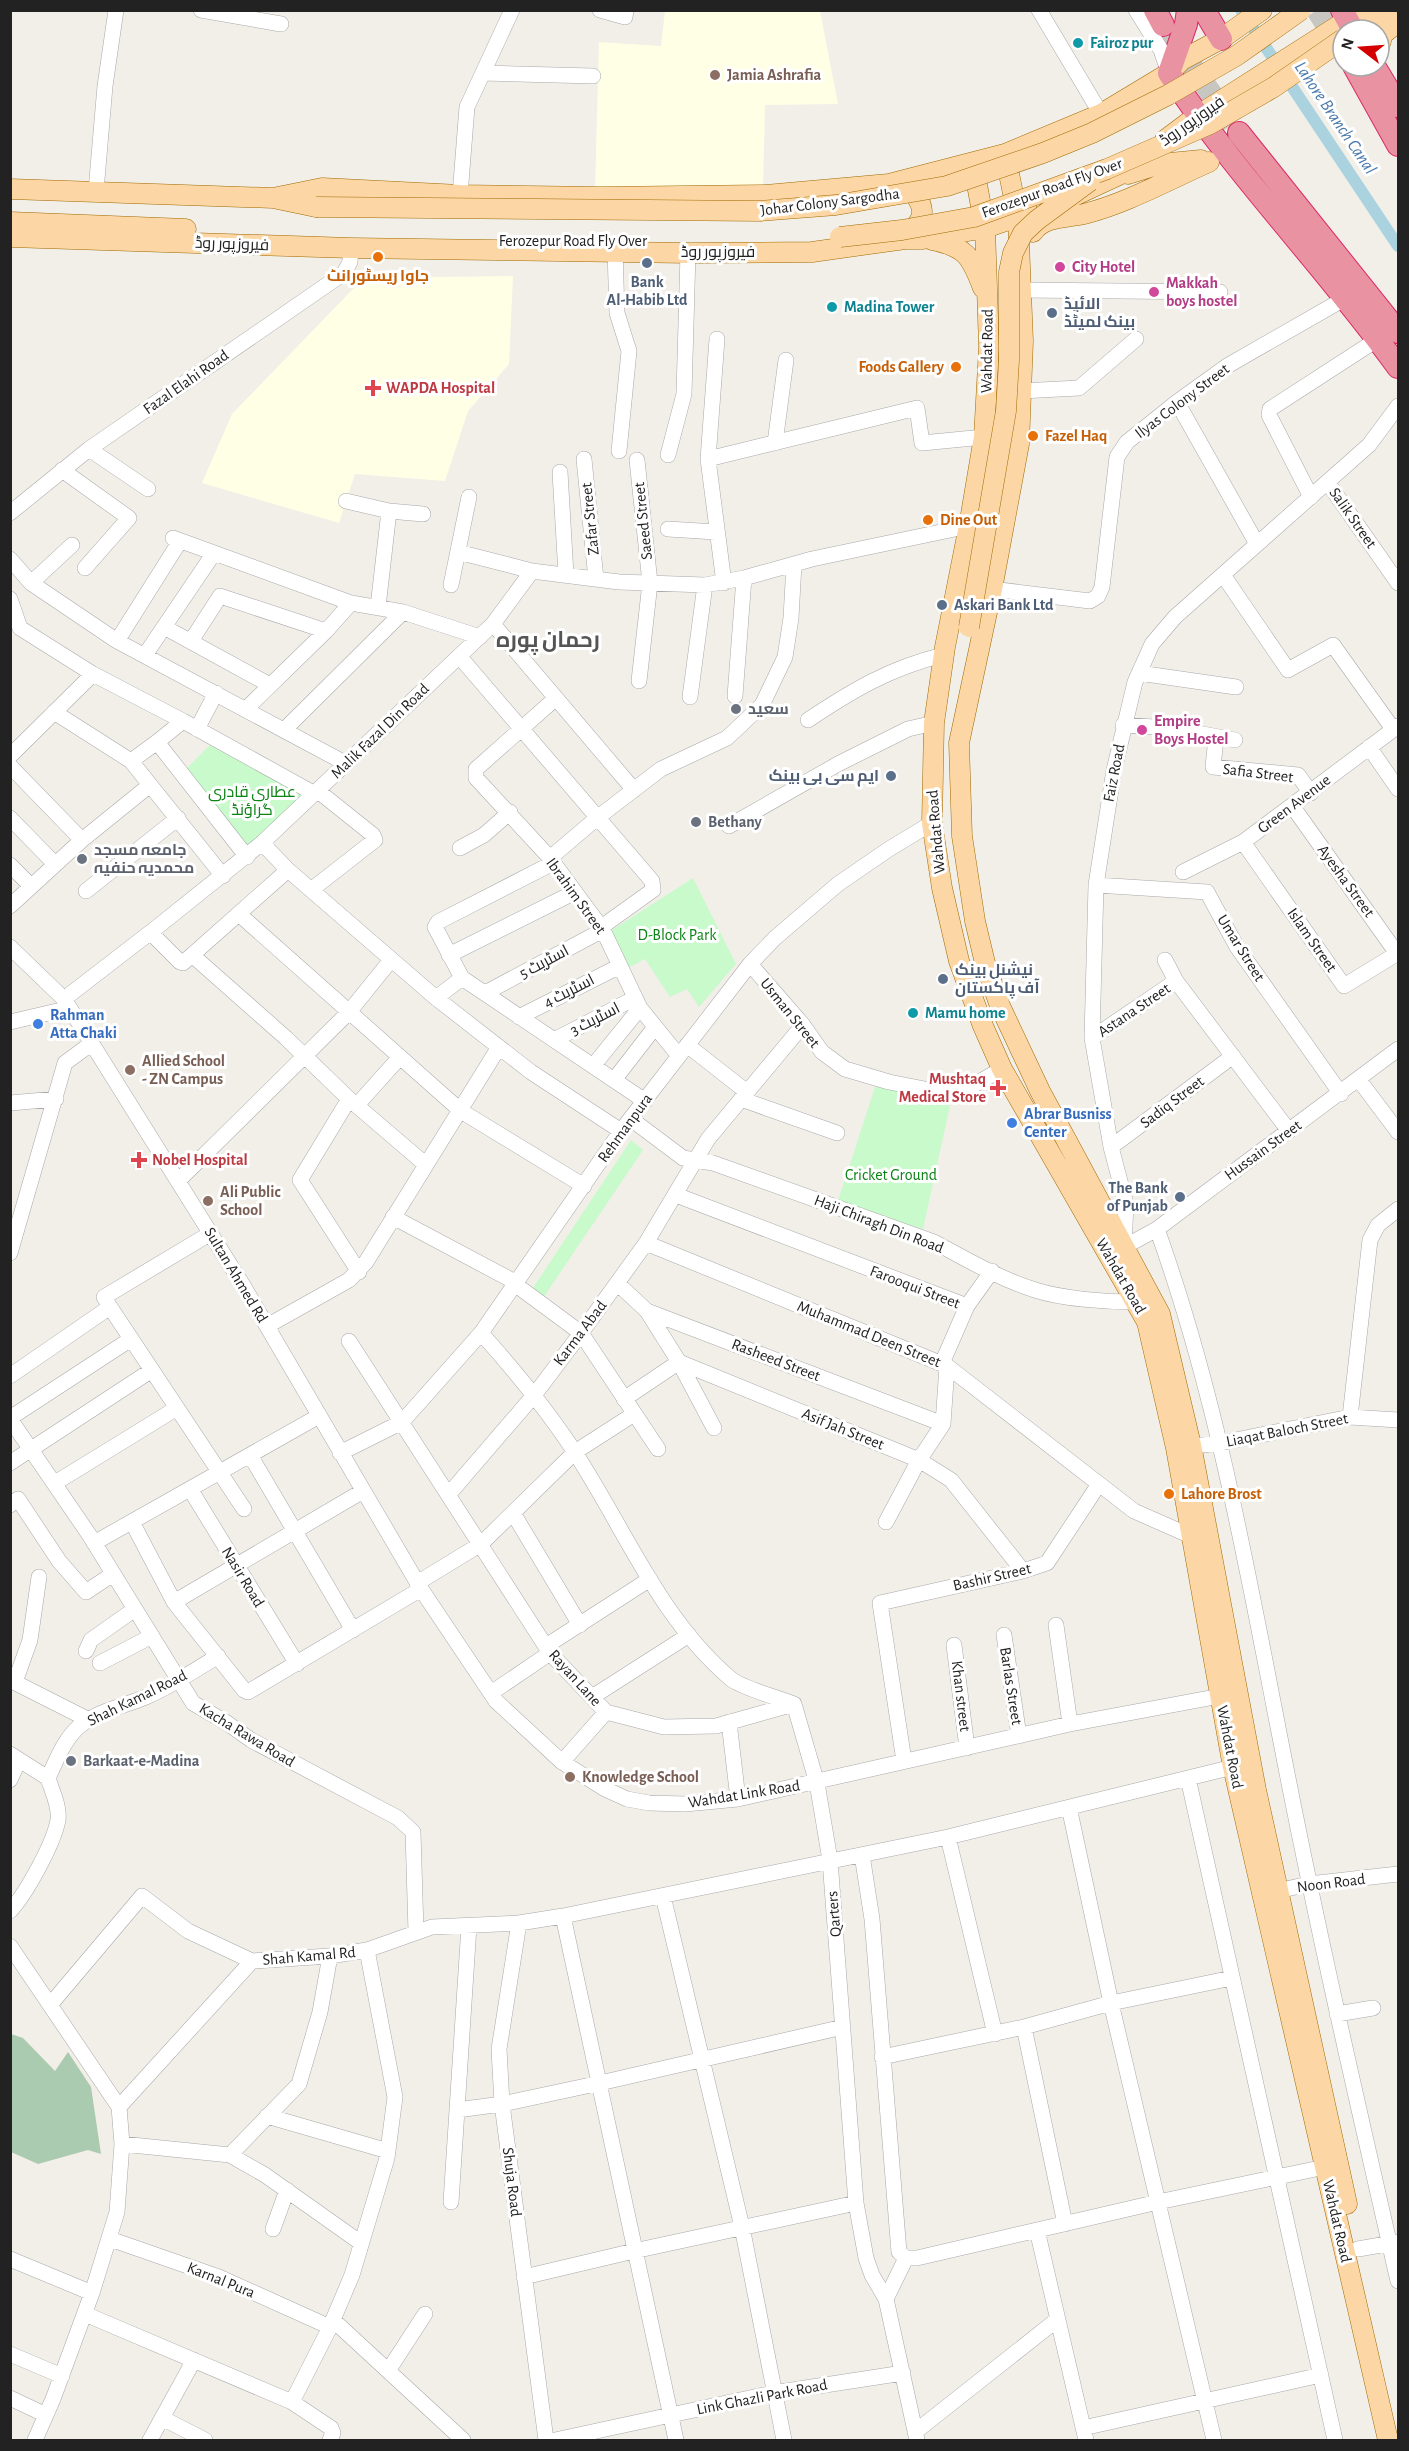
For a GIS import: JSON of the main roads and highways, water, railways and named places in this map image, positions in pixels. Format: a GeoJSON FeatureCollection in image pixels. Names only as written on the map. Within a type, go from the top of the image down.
{"type":"FeatureCollection","features":[{"type":"Feature","properties":{"kind":"highway"},"geometry":{"type":"LineString","coordinates":[[1188,10],[1186,24],[1169,73],[1197,116],[1241,173],[1344,298],[1388,336]]}},
{"type":"Feature","properties":{"kind":"highway"},"geometry":{"type":"LineString","coordinates":[[1204,10],[1221,39]]}},
{"type":"Feature","properties":{"kind":"highway"},"geometry":{"type":"LineString","coordinates":[[1361,78],[1398,145]]}},
{"type":"Feature","properties":{"kind":"highway"},"geometry":{"type":"LineString","coordinates":[[1382,78],[1398,106]]}},
{"type":"Feature","properties":{"kind":"highway"},"geometry":{"type":"LineString","coordinates":[[1239,134],[1388,336],[1398,366]]}},
{"type":"Feature","properties":{"kind":"main road"},"geometry":{"type":"LineString","coordinates":[[10,189],[273,198],[322,188],[460,195],[601,197],[766,195],[889,184],[1005,154],[1101,114],[1169,73],[1182,60],[1221,39],[1262,10]]}},
{"type":"Feature","properties":{"kind":"main road","name":"Johar Colony Sargodha"},"geometry":{"type":"LineString","coordinates":[[273,198],[316,207],[760,212],[836,205],[947,186],[1043,153],[1092,133],[1236,56],[1300,10]]}},
{"type":"Feature","properties":{"kind":"main road","name":"Ferozepur Road Fly Over"},"geometry":{"type":"LineString","coordinates":[[1364,18],[1386,10]]}},
{"type":"Feature","properties":{"kind":"main road","name":"فیروزپور روڈ"},"geometry":{"type":"LineString","coordinates":[[10,237],[351,248],[688,253],[812,252],[914,239],[985,228],[1018,218],[1101,185],[1113,172],[1197,116],[1331,35]]}},
{"type":"Feature","properties":{"kind":"main road","name":"Ferozepur Road Fly Over"},"geometry":{"type":"LineString","coordinates":[[10,222],[461,241],[757,242],[840,237],[902,230],[974,217],[1113,172],[1210,124],[1274,87],[1331,40]]}},
{"type":"Feature","properties":{"kind":"main road","name":"Wahdat Road"},"geometry":{"type":"LineString","coordinates":[[1005,154],[1018,218],[1023,341],[1018,444],[992,589],[959,743],[962,836],[975,921],[985,963],[1000,1006],[1117,1251],[1136,1302],[1147,1322],[1183,1447],[1192,1537],[1271,1893],[1325,2167],[1388,2440]]}},
{"type":"Feature","properties":{"kind":"main road"},"geometry":{"type":"LineString","coordinates":[[959,743],[960,699],[969,627],[1006,411],[1009,360],[1009,272],[1013,253],[1023,233],[1037,220],[1113,172],[1137,173],[1160,164],[1199,160],[1241,173]]}},
{"type":"Feature","properties":{"kind":"main road"},"geometry":{"type":"LineString","coordinates":[[1018,218],[1046,220],[1076,216],[1109,206],[1209,162]]}},
{"type":"Feature","properties":{"kind":"main road","name":"Wahdat Road"},"geometry":{"type":"LineString","coordinates":[[974,163],[985,228],[989,347],[984,437],[934,723],[932,823],[942,888],[959,961],[1002,1069],[1117,1251],[1160,1314],[1228,1695],[1233,1767],[1271,1893],[1358,2249],[1398,2425]]}},
{"type":"Feature","properties":{"kind":"main road"},"geometry":{"type":"LineString","coordinates":[[889,184],[907,187],[919,200],[922,208],[921,219],[914,239],[960,249],[976,270],[988,298]]}},
{"type":"Feature","properties":{"kind":"main road"},"geometry":{"type":"LineString","coordinates":[[1020,284],[1029,239],[1034,229],[1046,220]]}},
{"type":"Feature","properties":{"kind":"waterway","name":"Lahore Branch Canal"},"geometry":{"type":"LineString","coordinates":[[1241,10],[1398,246]]}},
{"type":"Feature","properties":{"kind":"tunnel"},"geometry":{"type":"LineString","coordinates":[[1317,10],[1331,32]]}},
{"type":"Feature","properties":{"kind":"tunnel"},"geometry":{"type":"LineString","coordinates":[[1163,25],[1239,133]]}},
{"type":"Feature","properties":{"kind":"place","name":"Fairoz pur"},"geometry":{"type":"Point","coordinates":[1078,43]}},
{"type":"Feature","properties":{"kind":"place","name":"Jamia Ashrafia"},"geometry":{"type":"Point","coordinates":[715,75]}},
{"type":"Feature","properties":{"kind":"place","name":"جاوا ریسٹورانٹ"},"geometry":{"type":"Point","coordinates":[378,257]}},
{"type":"Feature","properties":{"kind":"place","name":"Bank Al-Habib Ltd"},"geometry":{"type":"Point","coordinates":[647,263]}},
{"type":"Feature","properties":{"kind":"place","name":"City Hotel"},"geometry":{"type":"Point","coordinates":[1060,267]}},
{"type":"Feature","properties":{"kind":"place","name":"Makkah boys hostel"},"geometry":{"type":"Point","coordinates":[1154,292]}},
{"type":"Feature","properties":{"kind":"place","name":"Madina Tower"},"geometry":{"type":"Point","coordinates":[832,307]}},
{"type":"Feature","properties":{"kind":"place","name":"الائیڈ بینک لمیٹڈ"},"geometry":{"type":"Point","coordinates":[1052,313]}},
{"type":"Feature","properties":{"kind":"place","name":"Foods Gallery"},"geometry":{"type":"Point","coordinates":[956,367]}},
{"type":"Feature","properties":{"kind":"place","name":"WAPDA Hospital"},"geometry":{"type":"Point","coordinates":[373,388]}},
{"type":"Feature","properties":{"kind":"place","name":"Fazel Haq"},"geometry":{"type":"Point","coordinates":[1033,436]}},
{"type":"Feature","properties":{"kind":"place","name":"Dine Out"},"geometry":{"type":"Point","coordinates":[928,520]}},
{"type":"Feature","properties":{"kind":"place","name":"Askari Bank Ltd"},"geometry":{"type":"Point","coordinates":[942,605]}},
{"type":"Feature","properties":{"kind":"place","name":"سعید"},"geometry":{"type":"Point","coordinates":[736,709]}},
{"type":"Feature","properties":{"kind":"place","name":"Empire Boys Hostel"},"geometry":{"type":"Point","coordinates":[1142,730]}},
{"type":"Feature","properties":{"kind":"place","name":"ایم سی بی بینک"},"geometry":{"type":"Point","coordinates":[891,776]}},
{"type":"Feature","properties":{"kind":"place","name":"Bethany"},"geometry":{"type":"Point","coordinates":[696,822]}},
{"type":"Feature","properties":{"kind":"place","name":"جامعہ مسجد محمدیہ حنفیہ"},"geometry":{"type":"Point","coordinates":[82,859]}},
{"type":"Feature","properties":{"kind":"place","name":"نیشنل بینک آف پاکستان"},"geometry":{"type":"Point","coordinates":[943,979]}},
{"type":"Feature","properties":{"kind":"place","name":"Mamu home"},"geometry":{"type":"Point","coordinates":[913,1013]}},
{"type":"Feature","properties":{"kind":"place","name":"Rahman Atta Chaki"},"geometry":{"type":"Point","coordinates":[38,1024]}},
{"type":"Feature","properties":{"kind":"place","name":"Allied School - ZN Campus"},"geometry":{"type":"Point","coordinates":[130,1070]}},
{"type":"Feature","properties":{"kind":"place","name":"Mushtaq Medical Store"},"geometry":{"type":"Point","coordinates":[998,1088]}},
{"type":"Feature","properties":{"kind":"place","name":"Abrar Busniss Center"},"geometry":{"type":"Point","coordinates":[1012,1123]}},
{"type":"Feature","properties":{"kind":"place","name":"Nobel Hospital"},"geometry":{"type":"Point","coordinates":[139,1160]}},
{"type":"Feature","properties":{"kind":"place","name":"The Bank of Punjab"},"geometry":{"type":"Point","coordinates":[1180,1197]}},
{"type":"Feature","properties":{"kind":"place","name":"Ali Public School"},"geometry":{"type":"Point","coordinates":[208,1201]}},
{"type":"Feature","properties":{"kind":"place","name":"Lahore Brost"},"geometry":{"type":"Point","coordinates":[1169,1494]}},
{"type":"Feature","properties":{"kind":"place","name":"Barkaat-e-Madina"},"geometry":{"type":"Point","coordinates":[71,1761]}},
{"type":"Feature","properties":{"kind":"place","name":"Knowledge School"},"geometry":{"type":"Point","coordinates":[570,1777]}},
{"type":"Feature","properties":{"kind":"district","name":"رحمان پورہ"},"geometry":{"type":"Point","coordinates":[548,640]}},
{"type":"Feature","properties":{"kind":"park label","name":"عطاری قادری گراؤنڈ"},"geometry":{"type":"Point","coordinates":[252,801]}},
{"type":"Feature","properties":{"kind":"park label","name":"D-Block Park"},"geometry":{"type":"Point","coordinates":[677,935]}},
{"type":"Feature","properties":{"kind":"park label","name":"Cricket Ground"},"geometry":{"type":"Point","coordinates":[891,1175]}}]}
